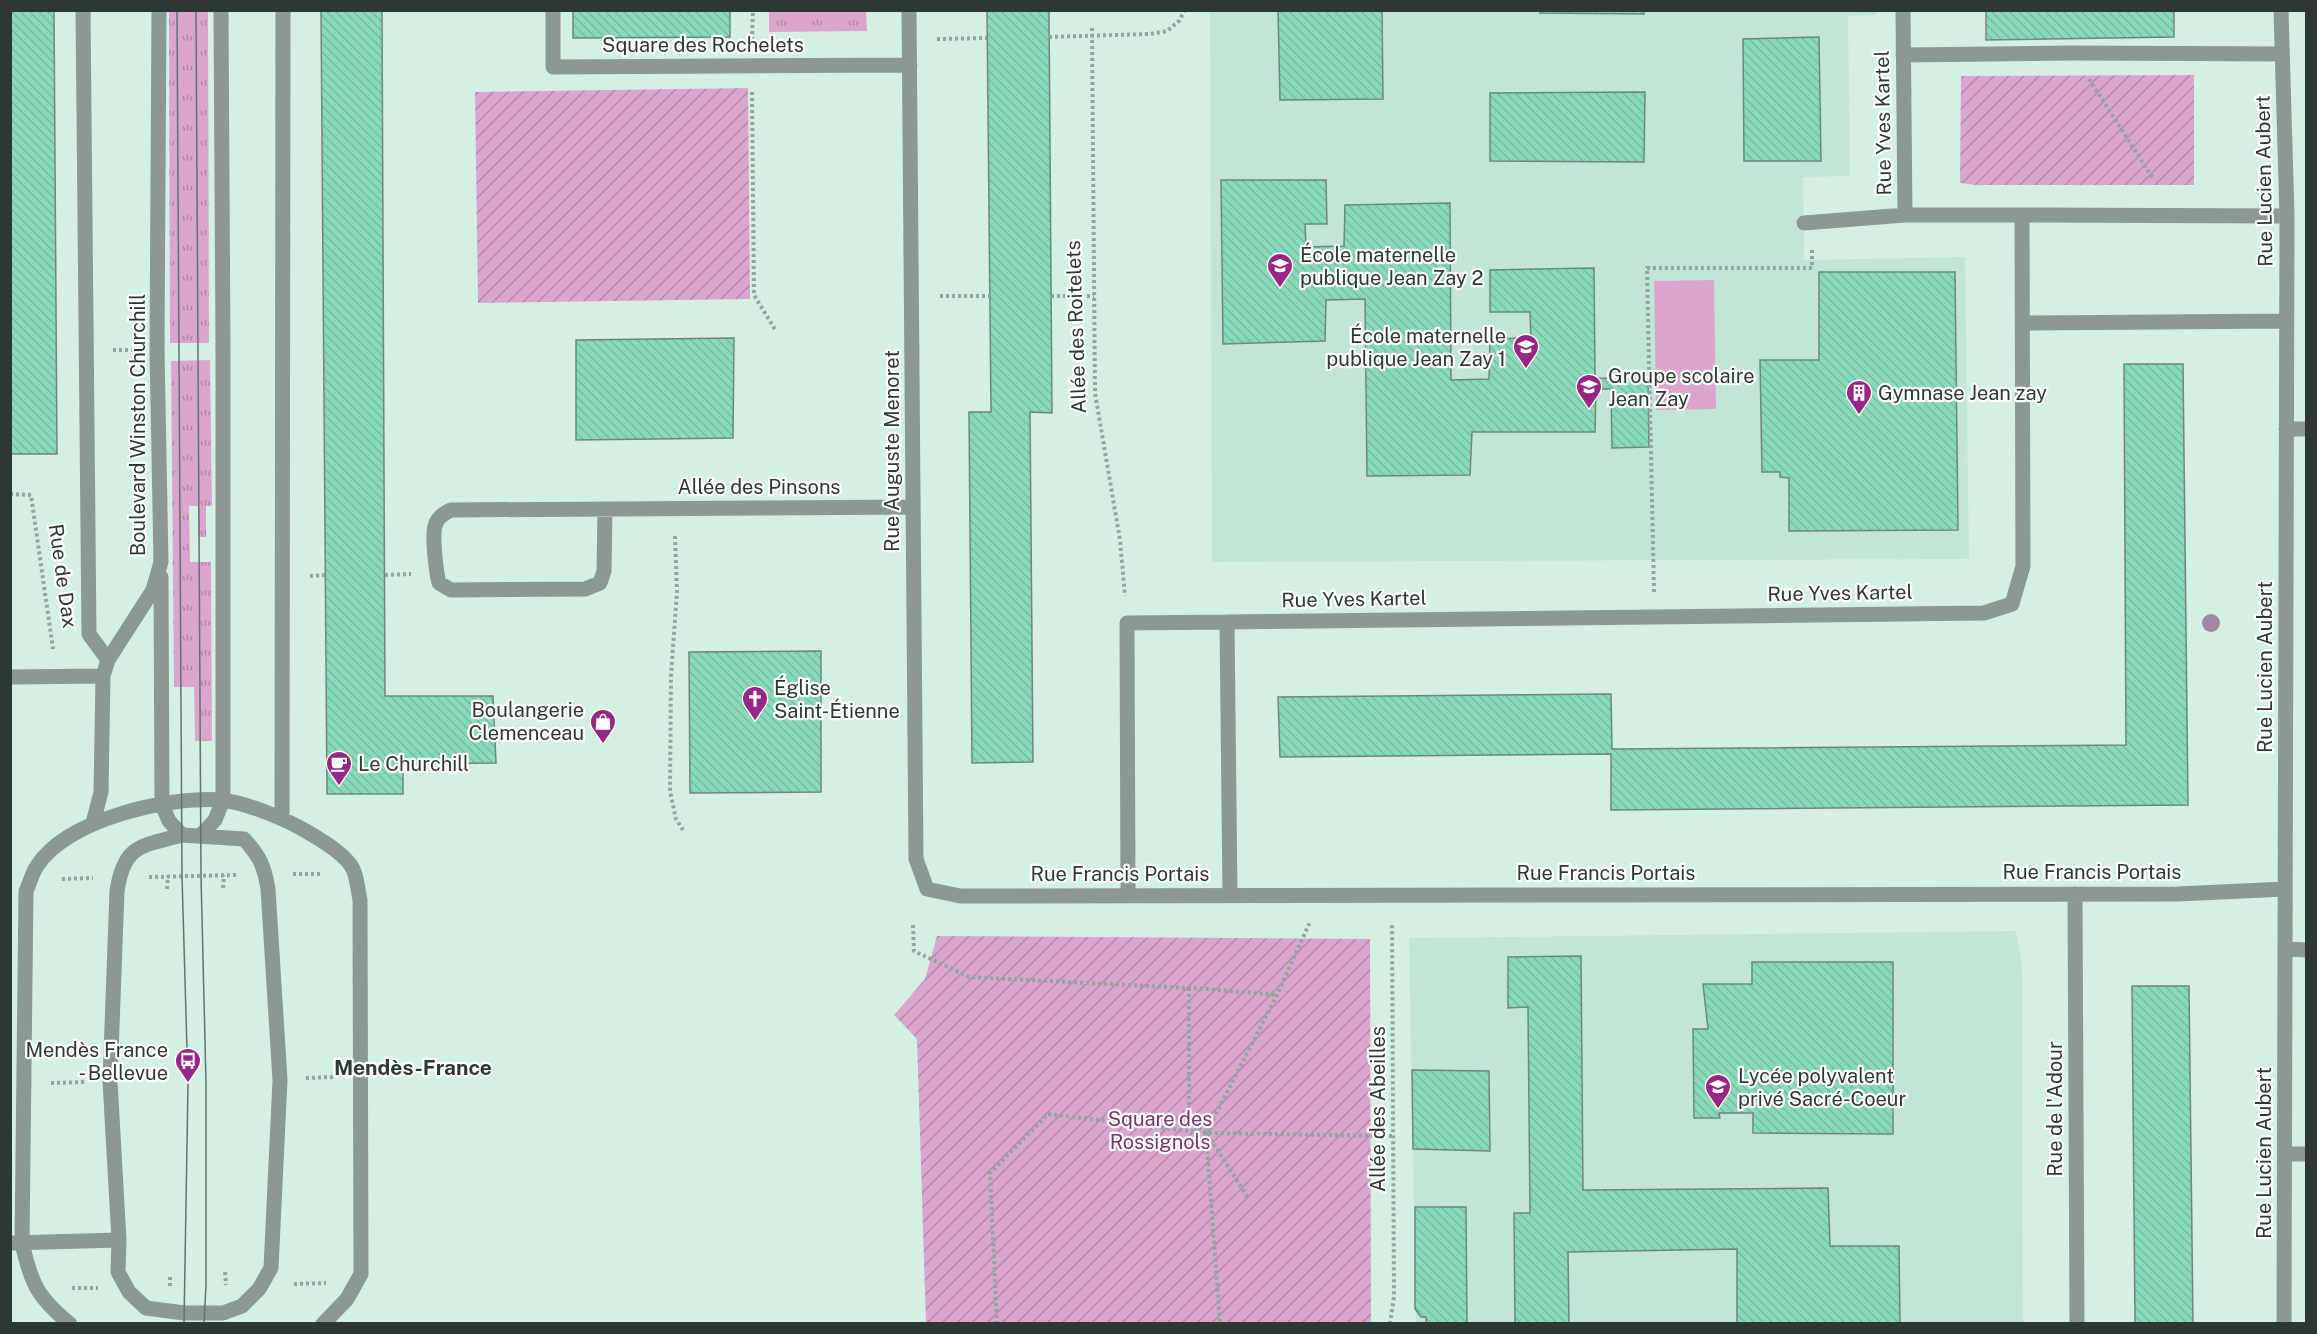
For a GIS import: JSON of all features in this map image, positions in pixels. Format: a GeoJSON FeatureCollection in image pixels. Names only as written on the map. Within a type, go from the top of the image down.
{"type":"FeatureCollection","features":[{"type":"Feature","properties":{"kind":"street"},"geometry":{"type":"LineString","coordinates":[[83,10],[89,634],[108,660]]}},
{"type":"Feature","properties":{"kind":"street","name":"Boulevard Winston Churchill"},"geometry":{"type":"LineString","coordinates":[[93,823],[101,792],[103,676],[108,660],[153,590],[161,562],[157,350],[159,10]]}},
{"type":"Feature","properties":{"kind":"street"},"geometry":{"type":"LineString","coordinates":[[201,835],[215,820],[223,800],[224,351],[221,10]]}},
{"type":"Feature","properties":{"kind":"street"},"geometry":{"type":"LineString","coordinates":[[282,817],[283,10]]}},
{"type":"Feature","properties":{"kind":"street","name":"Square des Rochelets"},"geometry":{"type":"LineString","coordinates":[[553,10],[554,68],[910,64]]}},
{"type":"Feature","properties":{"kind":"street","name":"Rue Auguste Menoret"},"geometry":{"type":"LineString","coordinates":[[909,10],[916,859],[927,889]]}},
{"type":"Feature","properties":{"kind":"street","name":"Rue Yves Kartel"},"geometry":{"type":"LineString","coordinates":[[1227,622],[1984,613],[2012,604],[2023,566],[2022,215],[1905,215],[1904,10]]}},
{"type":"Feature","properties":{"kind":"street","name":"Rue Lucien Aubert"},"geometry":{"type":"LineString","coordinates":[[2281,10],[2287,216],[2284,1323]]}},
{"type":"Feature","properties":{"kind":"street"},"geometry":{"type":"LineString","coordinates":[[1903,55],[2072,52],[2282,54]]}},
{"type":"Feature","properties":{"kind":"street"},"geometry":{"type":"LineString","coordinates":[[1808,223],[1905,215]]}},
{"type":"Feature","properties":{"kind":"street"},"geometry":{"type":"LineString","coordinates":[[2022,215],[2287,216]]}},
{"type":"Feature","properties":{"kind":"street"},"geometry":{"type":"LineString","coordinates":[[2024,323],[2286,321]]}},
{"type":"Feature","properties":{"kind":"street"},"geometry":{"type":"LineString","coordinates":[[2286,429],[2307,429]]}},
{"type":"Feature","properties":{"kind":"street","name":"Allée des Pinsons"},"geometry":{"type":"LineString","coordinates":[[604,509],[604,571],[600,583],[585,589],[451,590],[439,583],[436,573],[435,525],[441,514],[451,510],[674,508],[913,507]]}},
{"type":"Feature","properties":{"kind":"street"},"geometry":{"type":"LineString","coordinates":[[161,562],[162,804],[169,821],[182,835]]}},
{"type":"Feature","properties":{"kind":"street"},"geometry":{"type":"LineString","coordinates":[[1128,895],[1127,623],[1227,622],[1230,895]]}},
{"type":"Feature","properties":{"kind":"street"},"geometry":{"type":"LineString","coordinates":[[10,677],[103,676]]}},
{"type":"Feature","properties":{"kind":"street"},"geometry":{"type":"LineString","coordinates":[[70,1323],[56,1312],[36,1289],[16,1243],[26,891],[37,865],[60,843],[93,823],[136,809],[162,804],[223,800],[282,817],[333,848],[353,868],[360,900],[361,1274],[347,1299],[323,1323]]}},
{"type":"Feature","properties":{"kind":"street"},"geometry":{"type":"LineString","coordinates":[[182,835],[244,839],[259,856],[266,875],[280,1080],[271,1268],[258,1289],[242,1306],[207,1318],[179,1318],[146,1308],[129,1292],[118,1272],[119,1240],[110,1081],[119,877],[125,860],[139,846],[182,835]]}},
{"type":"Feature","properties":{"kind":"street","name":"Rue Francis Portais"},"geometry":{"type":"LineString","coordinates":[[927,889],[960,896],[2178,894],[2285,889]]}},
{"type":"Feature","properties":{"kind":"street","name":"Rue de l'Adour"},"geometry":{"type":"LineString","coordinates":[[2075,894],[2077,1323]]}},
{"type":"Feature","properties":{"kind":"street"},"geometry":{"type":"LineString","coordinates":[[2285,949],[2307,950]]}},
{"type":"Feature","properties":{"kind":"street"},"geometry":{"type":"LineString","coordinates":[[2285,1154],[2307,1154]]}},
{"type":"Feature","properties":{"kind":"street"},"geometry":{"type":"LineString","coordinates":[[16,1243],[119,1240]]}},
{"type":"Feature","properties":{"kind":"path"},"geometry":{"type":"LineString","coordinates":[[1049,37],[1149,34],[1167,31],[1179,21],[1185,10]]}},
{"type":"Feature","properties":{"kind":"path","name":"Allée des Roitelets"},"geometry":{"type":"LineString","coordinates":[[1092,28],[1095,393],[1120,540],[1127,623]]}},
{"type":"Feature","properties":{"kind":"path"},"geometry":{"type":"LineString","coordinates":[[937,39],[987,38]]}},
{"type":"Feature","properties":{"kind":"path"},"geometry":{"type":"LineString","coordinates":[[2072,52],[2154,180]]}},
{"type":"Feature","properties":{"kind":"path"},"geometry":{"type":"LineString","coordinates":[[752,66],[754,295],[776,331]]}},
{"type":"Feature","properties":{"kind":"path"},"geometry":{"type":"LineString","coordinates":[[1655,617],[1647,268],[1812,268],[1808,223]]}},
{"type":"Feature","properties":{"kind":"path"},"geometry":{"type":"LineString","coordinates":[[940,296],[990,296]]}},
{"type":"Feature","properties":{"kind":"path"},"geometry":{"type":"LineString","coordinates":[[1051,296],[1094,296]]}},
{"type":"Feature","properties":{"kind":"path","name":"Rue de Dax"},"geometry":{"type":"LineString","coordinates":[[10,494],[31,495],[51,647],[73,676]]}},
{"type":"Feature","properties":{"kind":"path"},"geometry":{"type":"LineString","coordinates":[[674,508],[677,592],[671,675],[670,791],[675,819],[683,830]]}},
{"type":"Feature","properties":{"kind":"path"},"geometry":{"type":"LineString","coordinates":[[31,880],[354,874]]}},
{"type":"Feature","properties":{"kind":"path"},"geometry":{"type":"LineString","coordinates":[[224,875],[224,888]]}},
{"type":"Feature","properties":{"kind":"path"},"geometry":{"type":"LineString","coordinates":[[167,889],[168,876]]}},
{"type":"Feature","properties":{"kind":"path"},"geometry":{"type":"LineString","coordinates":[[1220,1323],[1206,1133],[1277,994],[1322,894]]}},
{"type":"Feature","properties":{"kind":"path","name":"Allée des Abeilles"},"geometry":{"type":"LineString","coordinates":[[1390,1323],[1394,1297],[1392,894]]}},
{"type":"Feature","properties":{"kind":"path"},"geometry":{"type":"LineString","coordinates":[[913,925],[914,951],[969,977],[1277,994]]}},
{"type":"Feature","properties":{"kind":"path"},"geometry":{"type":"LineString","coordinates":[[1189,988],[1189,1119],[1206,1133],[1249,1199]]}},
{"type":"Feature","properties":{"kind":"path"},"geometry":{"type":"LineString","coordinates":[[997,1323],[990,1173],[1048,1114],[1206,1133],[1393,1136]]}},
{"type":"Feature","properties":{"kind":"path"},"geometry":{"type":"LineString","coordinates":[[225,1272],[226,1285]]}},
{"type":"Feature","properties":{"kind":"path"},"geometry":{"type":"LineString","coordinates":[[170,1275],[170,1286]]}},
{"type":"Feature","properties":{"kind":"shaded area","name":"Groupe scolaire Jean Zay"},"geometry":{"type":"Polygon","coordinates":[[[1210,11],[1876,11],[1876,15],[1848,16],[1850,176],[1803,177],[1804,260],[1965,257],[1969,559],[1212,562],[1210,11]]]}},
{"type":"Feature","properties":{"kind":"shaded area","name":"Lycée polyvalent privé Sacré-Coeur"},"geometry":{"type":"Polygon","coordinates":[[[2016,931],[2022,965],[2023,1323],[1416,1323],[1409,938],[2016,931]]]}},
{"type":"Feature","properties":{"kind":"green space"},"geometry":{"type":"Polygon","coordinates":[[[169,11],[208,11],[209,343],[170,343],[169,11]]]}},
{"type":"Feature","properties":{"kind":"green space"},"geometry":{"type":"Polygon","coordinates":[[[769,11],[866,11],[867,31],[769,32],[769,11]]]}},
{"type":"Feature","properties":{"kind":"green space"},"geometry":{"type":"Polygon","coordinates":[[[2194,75],[2194,185],[1976,185],[1960,183],[1961,76],[2194,75]]]}},
{"type":"Feature","properties":{"kind":"green space"},"geometry":{"type":"Polygon","coordinates":[[[748,88],[750,299],[478,303],[475,92],[748,88]]]}},
{"type":"Feature","properties":{"kind":"green space"},"geometry":{"type":"Polygon","coordinates":[[[1714,280],[1716,409],[1656,410],[1654,281],[1714,280]]]}},
{"type":"Feature","properties":{"kind":"green space"},"geometry":{"type":"Polygon","coordinates":[[[210,360],[212,506],[206,506],[206,537],[198,537],[198,506],[189,506],[190,562],[211,562],[212,741],[195,741],[194,687],[174,687],[171,361],[210,360]]]}},
{"type":"Feature","properties":{"kind":"green space","name":"Square des Rossignols"},"geometry":{"type":"Polygon","coordinates":[[[937,936],[1370,939],[1371,1323],[926,1323],[917,1039],[894,1015],[925,979],[937,936]]]}},
{"type":"Feature","properties":{"kind":"building"},"geometry":{"type":"Polygon","coordinates":[[[10,10],[54,10],[57,454],[10,454],[10,10]]]}},
{"type":"Feature","properties":{"kind":"building"},"geometry":{"type":"Polygon","coordinates":[[[321,10],[382,10],[385,696],[493,696],[496,763],[403,764],[403,794],[327,794],[321,10]]]}},
{"type":"Feature","properties":{"kind":"building"},"geometry":{"type":"Polygon","coordinates":[[[573,10],[730,10],[730,37],[573,38],[573,10]]]}},
{"type":"Feature","properties":{"kind":"building"},"geometry":{"type":"Polygon","coordinates":[[[987,10],[1049,10],[1052,413],[1030,412],[1033,762],[972,763],[969,412],[991,412],[987,10]]]}},
{"type":"Feature","properties":{"kind":"building"},"geometry":{"type":"Polygon","coordinates":[[[1278,10],[1382,10],[1383,99],[1280,100],[1278,10]]]}},
{"type":"Feature","properties":{"kind":"building"},"geometry":{"type":"Polygon","coordinates":[[[1540,10],[1644,10],[1644,14],[1540,13],[1540,10]]]}},
{"type":"Feature","properties":{"kind":"building"},"geometry":{"type":"Polygon","coordinates":[[[1986,10],[2174,10],[2174,37],[1986,40],[1986,10]]]}},
{"type":"Feature","properties":{"kind":"building"},"geometry":{"type":"Polygon","coordinates":[[[1819,37],[1821,161],[1744,161],[1743,39],[1819,37]]]}},
{"type":"Feature","properties":{"kind":"building"},"geometry":{"type":"Polygon","coordinates":[[[1645,92],[1644,162],[1490,161],[1490,93],[1645,92]]]}},
{"type":"Feature","properties":{"kind":"building"},"geometry":{"type":"Polygon","coordinates":[[[1221,180],[1326,180],[1327,224],[1305,224],[1306,247],[1344,246],[1345,205],[1450,203],[1451,380],[1489,379],[1490,339],[1531,338],[1530,312],[1490,312],[1490,270],[1594,268],[1595,378],[1648,379],[1649,447],[1612,448],[1611,389],[1596,389],[1595,432],[1472,432],[1470,475],[1367,476],[1365,299],[1326,300],[1325,341],[1223,344],[1221,180]]]}},
{"type":"Feature","properties":{"kind":"building","name":"Gymnase Jean zay"},"geometry":{"type":"Polygon","coordinates":[[[1819,272],[1955,272],[1958,530],[1789,531],[1789,478],[1780,477],[1780,472],[1762,472],[1760,360],[1819,360],[1819,272]]]}},
{"type":"Feature","properties":{"kind":"building"},"geometry":{"type":"Polygon","coordinates":[[[734,338],[733,438],[576,440],[576,340],[734,338]]]}},
{"type":"Feature","properties":{"kind":"building"},"geometry":{"type":"Polygon","coordinates":[[[2124,364],[2183,364],[2188,805],[1611,810],[1611,754],[1280,757],[1278,697],[1611,694],[1612,749],[2126,745],[2124,364]]]}},
{"type":"Feature","properties":{"kind":"building","name":"Église Saint-Étienne"},"geometry":{"type":"Polygon","coordinates":[[[821,651],[821,792],[690,793],[689,652],[821,651]]]}},
{"type":"Feature","properties":{"kind":"building"},"geometry":{"type":"Polygon","coordinates":[[[1581,956],[1583,1190],[1828,1188],[1830,1246],[1899,1246],[1900,1324],[1737,1324],[1737,1249],[1568,1252],[1569,1324],[1515,1324],[1514,1213],[1530,1213],[1528,1007],[1508,1008],[1508,957],[1581,956]]]}},
{"type":"Feature","properties":{"kind":"building"},"geometry":{"type":"Polygon","coordinates":[[[1752,962],[1893,962],[1893,1134],[1753,1133],[1753,1113],[1719,1113],[1720,1118],[1694,1118],[1693,1029],[1708,1029],[1703,984],[1752,984],[1752,962]]]}},
{"type":"Feature","properties":{"kind":"building"},"geometry":{"type":"Polygon","coordinates":[[[2132,986],[2189,986],[2193,1324],[2135,1324],[2132,986]]]}},
{"type":"Feature","properties":{"kind":"building"},"geometry":{"type":"Polygon","coordinates":[[[1412,1070],[1489,1071],[1490,1151],[1413,1149],[1412,1070]]]}},
{"type":"Feature","properties":{"kind":"building"},"geometry":{"type":"Polygon","coordinates":[[[1415,1207],[1466,1207],[1467,1324],[1426,1324],[1426,1317],[1421,1317],[1415,1309],[1415,1207]]]}},
{"type":"Feature","properties":{"kind":"tram line"},"geometry":{"type":"LineString","coordinates":[[177,10],[182,876],[188,1084],[184,1324]]}},
{"type":"Feature","properties":{"kind":"tram line"},"geometry":{"type":"LineString","coordinates":[[196,10],[201,876],[206,1082],[204,1324]]}},
{"type":"Feature","properties":{"kind":"place","name":"École maternelle publique Jean Zay 2"},"geometry":{"type":"Point","coordinates":[1280,289]}},
{"type":"Feature","properties":{"kind":"place","name":"École maternelle publique Jean Zay 1"},"geometry":{"type":"Point","coordinates":[1526,370]}},
{"type":"Feature","properties":{"kind":"place","name":"Groupe scolaire Jean Zay"},"geometry":{"type":"Point","coordinates":[1589,410]}},
{"type":"Feature","properties":{"kind":"place","name":"Gymnase Jean zay"},"geometry":{"type":"Point","coordinates":[1859,416]}},
{"type":"Feature","properties":{"kind":"place","name":"Église Saint-Étienne"},"geometry":{"type":"Point","coordinates":[755,722]}},
{"type":"Feature","properties":{"kind":"place","name":"Boulangerie Clemenceau"},"geometry":{"type":"Point","coordinates":[603,745]}},
{"type":"Feature","properties":{"kind":"place","name":"Le Churchill"},"geometry":{"type":"Point","coordinates":[339,787]}},
{"type":"Feature","properties":{"kind":"place","name":"Mendès France - Bellevue"},"geometry":{"type":"Point","coordinates":[188,1084]}},
{"type":"Feature","properties":{"kind":"place","name":"Lycée polyvalent privé Sacré-Coeur"},"geometry":{"type":"Point","coordinates":[1718,1110]}},
{"type":"Feature","properties":{"kind":"district","name":"Mendès-France"},"geometry":{"type":"Point","coordinates":[413,1067]}}]}
